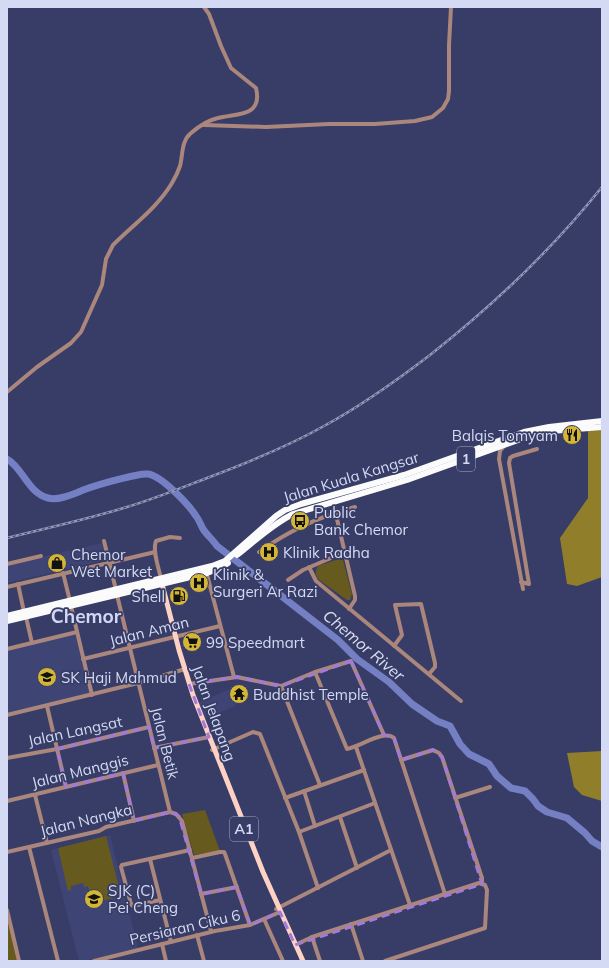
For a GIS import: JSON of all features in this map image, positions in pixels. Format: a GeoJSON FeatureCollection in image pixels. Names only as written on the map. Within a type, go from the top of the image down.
{"type":"FeatureCollection","features":[{"type":"Feature","properties":{"kind":"highway","name":"Jalan Kuala Kangsar"},"geometry":{"type":"LineString","coordinates":[[239,551],[268,521],[290,508],[414,472],[524,432],[549,426],[602,421]]}},
{"type":"Feature","properties":{"kind":"highway","name":"Jalan Kuala Kangsar"},"geometry":{"type":"LineString","coordinates":[[8,617],[25,615],[116,592],[162,583],[206,571],[226,562],[286,518],[407,480],[505,444],[540,433],[602,426]]}},
{"type":"Feature","properties":{"kind":"highway"},"geometry":{"type":"LineString","coordinates":[[290,508],[325,500],[333,502],[337,497],[349,490]]}},
{"type":"Feature","properties":{"kind":"main road","name":"Jalan Jelapang"},"geometry":{"type":"LineString","coordinates":[[162,583],[174,638],[183,670],[208,737],[278,911],[301,961]]}},
{"type":"Feature","properties":{"kind":"main road","name":"Jalan Jelapang"},"geometry":{"type":"LineString","coordinates":[[183,670],[208,737]]}},
{"type":"Feature","properties":{"kind":"main road","name":"Jalan Jelapang"},"geometry":{"type":"LineString","coordinates":[[278,911],[295,945],[301,961]]}},
{"type":"Feature","properties":{"kind":"street"},"geometry":{"type":"LineString","coordinates":[[7,392],[71,343],[81,332],[102,285],[108,251],[112,245],[148,212],[168,189],[179,168],[183,144],[192,132],[216,119],[251,111],[256,103],[257,92],[253,84],[231,68],[209,14],[204,7]]}},
{"type":"Feature","properties":{"kind":"street"},"geometry":{"type":"LineString","coordinates":[[204,125],[266,127],[329,124],[375,124],[424,120],[432,117],[443,108],[448,99],[451,7]]}},
{"type":"Feature","properties":{"kind":"street"},"geometry":{"type":"LineString","coordinates":[[505,444],[500,451],[499,459],[523,589]]}},
{"type":"Feature","properties":{"kind":"street"},"geometry":{"type":"LineString","coordinates":[[521,582],[529,584],[509,463],[510,458],[513,456],[537,449]]}},
{"type":"Feature","properties":{"kind":"street"},"geometry":{"type":"LineString","coordinates":[[487,451],[494,454],[499,459]]}},
{"type":"Feature","properties":{"kind":"street"},"geometry":{"type":"LineString","coordinates":[[504,482],[512,480]]}},
{"type":"Feature","properties":{"kind":"street"},"geometry":{"type":"LineString","coordinates":[[333,502],[356,598],[349,609]]}},
{"type":"Feature","properties":{"kind":"street"},"geometry":{"type":"LineString","coordinates":[[259,552],[283,536],[335,512],[355,507]]}},
{"type":"Feature","properties":{"kind":"street"},"geometry":{"type":"LineString","coordinates":[[162,583],[154,545],[156,541],[170,537],[180,538]]}},
{"type":"Feature","properties":{"kind":"street","name":"Jalan Betik"},"geometry":{"type":"LineString","coordinates":[[104,541],[170,812]]}},
{"type":"Feature","properties":{"kind":"street"},"geometry":{"type":"LineString","coordinates":[[7,587],[155,552]]}},
{"type":"Feature","properties":{"kind":"street"},"geometry":{"type":"LineString","coordinates":[[288,580],[309,567],[345,552]]}},
{"type":"Feature","properties":{"kind":"street"},"geometry":{"type":"LineString","coordinates":[[7,564],[41,556]]}},
{"type":"Feature","properties":{"kind":"street"},"geometry":{"type":"LineString","coordinates":[[309,567],[316,581],[461,701]]}},
{"type":"Feature","properties":{"kind":"street"},"geometry":{"type":"LineString","coordinates":[[206,571],[234,677]]}},
{"type":"Feature","properties":{"kind":"street"},"geometry":{"type":"LineString","coordinates":[[63,573],[92,694]]}},
{"type":"Feature","properties":{"kind":"street"},"geometry":{"type":"LineString","coordinates":[[18,584],[32,643]]}},
{"type":"Feature","properties":{"kind":"street"},"geometry":{"type":"LineString","coordinates":[[394,646],[402,635],[396,605],[421,604],[435,663],[434,667],[428,674]]}},
{"type":"Feature","properties":{"kind":"street","name":"Jalan Aman"},"geometry":{"type":"LineString","coordinates":[[84,659],[220,626]]}},
{"type":"Feature","properties":{"kind":"street"},"geometry":{"type":"LineString","coordinates":[[7,649],[77,632]]}},
{"type":"Feature","properties":{"kind":"street"},"geometry":{"type":"LineString","coordinates":[[189,684],[234,677],[281,686],[315,672],[351,661],[384,735]]}},
{"type":"Feature","properties":{"kind":"street"},"geometry":{"type":"LineString","coordinates":[[7,715],[183,670]]}},
{"type":"Feature","properties":{"kind":"street"},"geometry":{"type":"LineString","coordinates":[[315,672],[346,748],[349,749],[356,747],[384,735],[391,735],[394,738],[445,894]]}},
{"type":"Feature","properties":{"kind":"street"},"geometry":{"type":"LineString","coordinates":[[281,686],[320,785]]}},
{"type":"Feature","properties":{"kind":"street"},"geometry":{"type":"LineString","coordinates":[[47,706],[66,787]]}},
{"type":"Feature","properties":{"kind":"street","name":"Jalan Langsat"},"geometry":{"type":"LineString","coordinates":[[7,758],[57,749],[149,727]]}},
{"type":"Feature","properties":{"kind":"street"},"geometry":{"type":"LineString","coordinates":[[213,749],[253,732],[260,734],[299,832],[318,888]]}},
{"type":"Feature","properties":{"kind":"street"},"geometry":{"type":"LineString","coordinates":[[154,748],[208,737]]}},
{"type":"Feature","properties":{"kind":"street"},"geometry":{"type":"LineString","coordinates":[[356,747],[410,905]]}},
{"type":"Feature","properties":{"kind":"street"},"geometry":{"type":"LineString","coordinates":[[385,961],[485,928],[487,890],[483,885],[442,757],[439,752],[433,750],[401,760]]}},
{"type":"Feature","properties":{"kind":"street","name":"Jalan Manggis"},"geometry":{"type":"LineString","coordinates":[[7,801],[158,765]]}},
{"type":"Feature","properties":{"kind":"street"},"geometry":{"type":"LineString","coordinates":[[285,798],[364,770]]}},
{"type":"Feature","properties":{"kind":"street"},"geometry":{"type":"LineString","coordinates":[[123,773],[134,820]]}},
{"type":"Feature","properties":{"kind":"street"},"geometry":{"type":"LineString","coordinates":[[456,798],[490,787]]}},
{"type":"Feature","properties":{"kind":"street"},"geometry":{"type":"LineString","coordinates":[[304,791],[315,826]]}},
{"type":"Feature","properties":{"kind":"street"},"geometry":{"type":"LineString","coordinates":[[36,794],[47,843]]}},
{"type":"Feature","properties":{"kind":"street"},"geometry":{"type":"LineString","coordinates":[[299,832],[375,803]]}},
{"type":"Feature","properties":{"kind":"street"},"geometry":{"type":"LineString","coordinates":[[170,812],[176,814],[182,821],[211,931]]}},
{"type":"Feature","properties":{"kind":"street","name":"Jalan Nangka"},"geometry":{"type":"LineString","coordinates":[[7,850],[29,847],[99,831],[106,827],[170,812]]}},
{"type":"Feature","properties":{"kind":"street"},"geometry":{"type":"LineString","coordinates":[[340,817],[357,868]]}},
{"type":"Feature","properties":{"kind":"street"},"geometry":{"type":"LineString","coordinates":[[29,847],[58,961]]}},
{"type":"Feature","properties":{"kind":"street"},"geometry":{"type":"LineString","coordinates":[[160,900],[133,906],[131,904],[121,867],[122,865],[190,850]]}},
{"type":"Feature","properties":{"kind":"street","name":"Persiaran Ciku 6"},"geometry":{"type":"LineString","coordinates":[[94,961],[107,960],[211,931],[250,925],[264,919],[318,888],[391,850]]}},
{"type":"Feature","properties":{"kind":"street"},"geometry":{"type":"LineString","coordinates":[[192,858],[220,852],[224,852],[226,854],[250,925]]}},
{"type":"Feature","properties":{"kind":"street"},"geometry":{"type":"LineString","coordinates":[[150,859],[171,942]]}},
{"type":"Feature","properties":{"kind":"street"},"geometry":{"type":"LineString","coordinates":[[295,945],[410,905],[479,883],[483,885]]}},
{"type":"Feature","properties":{"kind":"street"},"geometry":{"type":"LineString","coordinates":[[201,894],[237,886]]}},
{"type":"Feature","properties":{"kind":"street"},"geometry":{"type":"LineString","coordinates":[[7,910],[19,961]]}},
{"type":"Feature","properties":{"kind":"street"},"geometry":{"type":"LineString","coordinates":[[264,919],[283,961]]}},
{"type":"Feature","properties":{"kind":"street"},"geometry":{"type":"LineString","coordinates":[[352,924],[364,961]]}},
{"type":"Feature","properties":{"kind":"street"},"geometry":{"type":"LineString","coordinates":[[197,935],[204,961]]}},
{"type":"Feature","properties":{"kind":"street"},"geometry":{"type":"LineString","coordinates":[[312,938],[320,961]]}},
{"type":"Feature","properties":{"kind":"street"},"geometry":{"type":"LineString","coordinates":[[162,944],[166,961]]}},
{"type":"Feature","properties":{"kind":"highlighted area"},"geometry":{"type":"Polygon","coordinates":[[[351,661],[384,735],[394,738],[401,760],[433,750],[442,757],[482,884],[295,945],[280,912],[250,925],[237,887],[201,894],[179,816],[170,812],[134,821],[123,773],[66,787],[57,749],[149,727],[154,748],[209,737],[189,684],[237,677],[281,686],[351,661]]]}},
{"type":"Feature","properties":{"kind":"shaded area"},"geometry":{"type":"Polygon","coordinates":[[[602,427],[602,577],[577,586],[567,584],[560,538],[588,498],[588,428],[602,427]]]}},
{"type":"Feature","properties":{"kind":"shaded area","name":"Chemor Wet Market"},"geometry":{"type":"Polygon","coordinates":[[[102,543],[106,560],[7,583],[7,565],[102,543]]]}},
{"type":"Feature","properties":{"kind":"shaded area"},"geometry":{"type":"Polygon","coordinates":[[[339,559],[343,560],[352,594],[350,600],[347,600],[319,580],[316,575],[318,566],[339,559]]]}},
{"type":"Feature","properties":{"kind":"shaded area","name":"SK Haji Mahmud"},"geometry":{"type":"Polygon","coordinates":[[[77,632],[92,695],[7,715],[7,649],[77,632]]]}},
{"type":"Feature","properties":{"kind":"shaded area"},"geometry":{"type":"Polygon","coordinates":[[[230,689],[235,706],[204,719],[198,703],[230,689]]]}},
{"type":"Feature","properties":{"kind":"shaded area"},"geometry":{"type":"Polygon","coordinates":[[[602,751],[602,801],[582,795],[574,787],[567,753],[602,751]]]}},
{"type":"Feature","properties":{"kind":"shaded area"},"geometry":{"type":"Polygon","coordinates":[[[205,810],[220,851],[194,855],[182,814],[205,810]]]}},
{"type":"Feature","properties":{"kind":"shaded area","name":"SJK (C) Pei Cheng"},"geometry":{"type":"Polygon","coordinates":[[[110,835],[138,948],[85,961],[79,961],[51,850],[110,835]]]}},
{"type":"Feature","properties":{"kind":"shaded area"},"geometry":{"type":"Polygon","coordinates":[[[106,836],[121,896],[93,903],[88,886],[84,887],[83,883],[71,886],[71,890],[68,891],[58,848],[106,836]]]}},
{"type":"Feature","properties":{"kind":"shaded area"},"geometry":{"type":"Polygon","coordinates":[[[7,911],[19,961],[7,961],[7,911]]]}},
{"type":"Feature","properties":{"kind":"waterway","name":"Chemor River"},"geometry":{"type":"LineString","coordinates":[[7,459],[13,463],[35,491],[41,495],[53,499],[62,498],[86,489],[136,475],[148,474],[154,476],[167,485],[188,505],[203,529],[217,546],[338,640],[357,659],[389,682],[412,704],[437,721],[450,726],[460,744],[469,754],[489,764],[497,776],[511,788],[525,791],[538,806],[547,812],[567,818],[592,841],[602,847]]}},
{"type":"Feature","properties":{"kind":"railway"},"geometry":{"type":"LineString","coordinates":[[7,538],[97,516],[157,497],[267,454],[310,434],[338,418],[365,402],[430,355],[499,297],[562,234],[602,187]]}},
{"type":"Feature","properties":{"kind":"place","name":"Balqis Tomyam"},"geometry":{"type":"Point","coordinates":[572,435]}},
{"type":"Feature","properties":{"kind":"place","name":"Public Bank Chemor"},"geometry":{"type":"Point","coordinates":[300,521]}},
{"type":"Feature","properties":{"kind":"place","name":"Klinik Radha"},"geometry":{"type":"Point","coordinates":[269,552]}},
{"type":"Feature","properties":{"kind":"place","name":"Chemor Wet Market"},"geometry":{"type":"Point","coordinates":[57,563]}},
{"type":"Feature","properties":{"kind":"place","name":"Klinik & Surgeri Ar Razi"},"geometry":{"type":"Point","coordinates":[199,583]}},
{"type":"Feature","properties":{"kind":"place","name":"Shell"},"geometry":{"type":"Point","coordinates":[179,596]}},
{"type":"Feature","properties":{"kind":"place","name":"99 Speedmart"},"geometry":{"type":"Point","coordinates":[192,642]}},
{"type":"Feature","properties":{"kind":"place","name":"SK Haji Mahmud"},"geometry":{"type":"Point","coordinates":[47,677]}},
{"type":"Feature","properties":{"kind":"place","name":"Buddhist Temple"},"geometry":{"type":"Point","coordinates":[239,694]}},
{"type":"Feature","properties":{"kind":"place","name":"SJK (C) Pei Cheng"},"geometry":{"type":"Point","coordinates":[94,899]}},
{"type":"Feature","properties":{"kind":"district","name":"Chemor"},"geometry":{"type":"Point","coordinates":[86,616]}}]}
